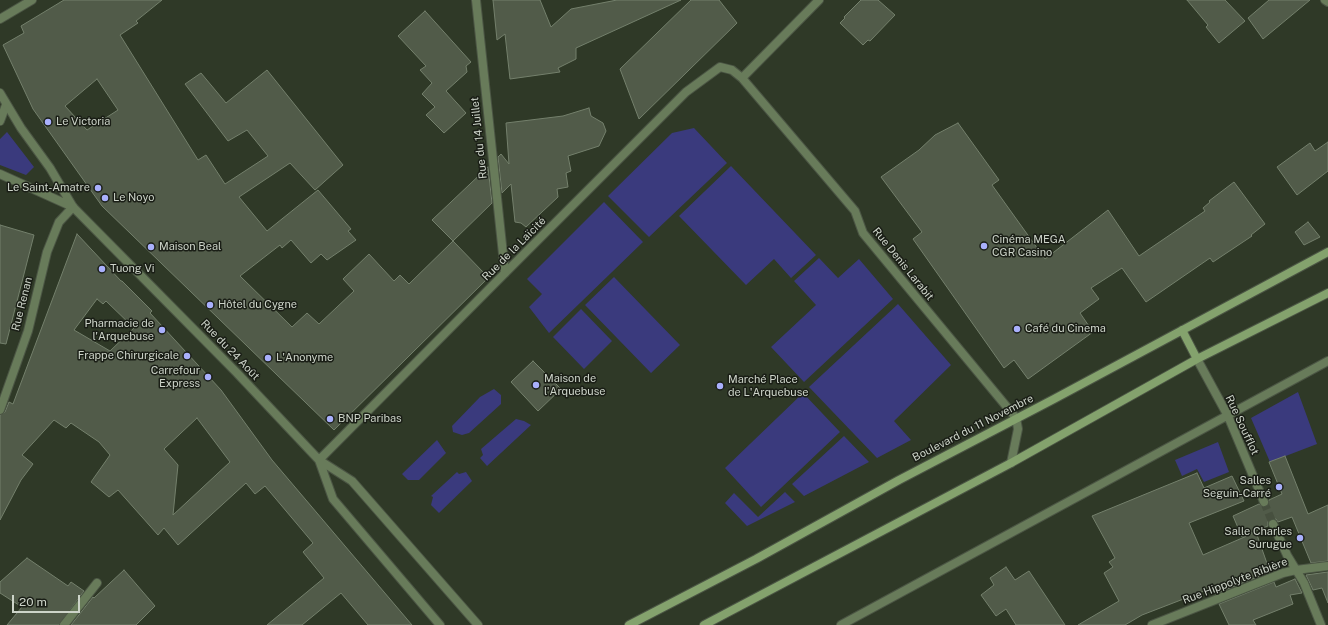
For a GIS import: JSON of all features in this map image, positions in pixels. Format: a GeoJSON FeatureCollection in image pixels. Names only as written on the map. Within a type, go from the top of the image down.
{"type":"FeatureCollection","features":[{"type":"Feature","properties":{"kind":"main road","name":"Boulevard du 11 Novembre"},"geometry":{"type":"LineString","coordinates":[[629,625],[756,559],[899,480],[1328,252]]}},
{"type":"Feature","properties":{"kind":"main road"},"geometry":{"type":"LineString","coordinates":[[704,625],[1011,463],[1197,359],[1328,294]]}},
{"type":"Feature","properties":{"kind":"main road"},"geometry":{"type":"LineString","coordinates":[[1182,330],[1197,359]]}},
{"type":"Feature","properties":{"kind":"street"},"geometry":{"type":"LineString","coordinates":[[0,19],[32,0]]}},
{"type":"Feature","properties":{"kind":"street","name":"Rue du 14 Juillet"},"geometry":{"type":"LineString","coordinates":[[476,0],[505,273]]}},
{"type":"Feature","properties":{"kind":"street"},"geometry":{"type":"LineString","coordinates":[[742,78],[819,0]]}},
{"type":"Feature","properties":{"kind":"street","name":"Rue de la Laïcité"},"geometry":{"type":"LineString","coordinates":[[319,460],[686,92],[720,67],[732,70]]}},
{"type":"Feature","properties":{"kind":"street","name":"Rue Denis Larabit"},"geometry":{"type":"LineString","coordinates":[[732,70],[742,78],[855,211],[863,233],[1016,418]]}},
{"type":"Feature","properties":{"kind":"street","name":"Rue du 24 Août"},"geometry":{"type":"LineString","coordinates":[[0,93],[6,105],[50,168],[73,207],[237,373],[319,460],[333,499],[440,625]]}},
{"type":"Feature","properties":{"kind":"street"},"geometry":{"type":"LineString","coordinates":[[0,121],[6,105]]}},
{"type":"Feature","properties":{"kind":"street"},"geometry":{"type":"LineString","coordinates":[[0,174],[73,207]]}},
{"type":"Feature","properties":{"kind":"street","name":"Rue Renan"},"geometry":{"type":"LineString","coordinates":[[0,410],[28,330],[47,252],[59,222],[73,207]]}},
{"type":"Feature","properties":{"kind":"street","name":"Rue Soufflot"},"geometry":{"type":"LineString","coordinates":[[1197,359],[1228,416],[1264,502]]}},
{"type":"Feature","properties":{"kind":"street"},"geometry":{"type":"LineString","coordinates":[[841,625],[1328,362]]}},
{"type":"Feature","properties":{"kind":"street"},"geometry":{"type":"LineString","coordinates":[[1011,463],[1018,428],[1016,418]]}},
{"type":"Feature","properties":{"kind":"street"},"geometry":{"type":"LineString","coordinates":[[319,460],[352,481],[478,625]]}},
{"type":"Feature","properties":{"kind":"street"},"geometry":{"type":"LineString","coordinates":[[1273,524],[1287,555],[1304,583],[1321,625]]}},
{"type":"Feature","properties":{"kind":"street","name":"Rue Hippolyte Ribière"},"geometry":{"type":"LineString","coordinates":[[1152,625],[1296,570],[1328,566]]}},
{"type":"Feature","properties":{"kind":"street"},"geometry":{"type":"LineString","coordinates":[[64,625],[97,583]]}},
{"type":"Feature","properties":{"kind":"shaded area"},"geometry":{"type":"Polygon","coordinates":[[[694,128],[727,163],[649,237],[608,196],[672,133],[694,128]]]}},
{"type":"Feature","properties":{"kind":"shaded area"},"geometry":{"type":"Polygon","coordinates":[[[7,132],[34,167],[26,175],[0,165],[0,139],[7,132]]]}},
{"type":"Feature","properties":{"kind":"shaded area"},"geometry":{"type":"Polygon","coordinates":[[[731,166],[816,255],[791,278],[774,259],[746,285],[679,216],[731,166]]]}},
{"type":"Feature","properties":{"kind":"shaded area"},"geometry":{"type":"Polygon","coordinates":[[[604,202],[643,242],[549,333],[529,307],[542,294],[527,279],[604,202]]]}},
{"type":"Feature","properties":{"kind":"shaded area"},"geometry":{"type":"Polygon","coordinates":[[[819,258],[838,278],[859,259],[893,299],[804,382],[771,347],[816,305],[794,281],[819,258]]]}},
{"type":"Feature","properties":{"kind":"shaded area"},"geometry":{"type":"Polygon","coordinates":[[[614,277],[680,345],[651,373],[585,305],[614,277]]]}},
{"type":"Feature","properties":{"kind":"shaded area"},"geometry":{"type":"Polygon","coordinates":[[[898,304],[951,365],[894,421],[911,440],[877,458],[809,387],[898,304]]]}},
{"type":"Feature","properties":{"kind":"shaded area"},"geometry":{"type":"Polygon","coordinates":[[[581,309],[612,341],[584,369],[553,337],[581,309]]]}},
{"type":"Feature","properties":{"kind":"shaded area"},"geometry":{"type":"Polygon","coordinates":[[[494,389],[501,395],[501,404],[469,433],[462,435],[453,432],[452,426],[480,397],[494,389]]]}},
{"type":"Feature","properties":{"kind":"shaded area"},"geometry":{"type":"Polygon","coordinates":[[[1298,392],[1317,444],[1270,462],[1251,418],[1298,392]]]}},
{"type":"Feature","properties":{"kind":"shaded area"},"geometry":{"type":"Polygon","coordinates":[[[803,393],[840,432],[761,507],[725,468],[803,393]]]}},
{"type":"Feature","properties":{"kind":"shaded area"},"geometry":{"type":"Polygon","coordinates":[[[516,419],[531,425],[487,466],[480,458],[483,455],[481,449],[516,419]]]}},
{"type":"Feature","properties":{"kind":"shaded area"},"geometry":{"type":"Polygon","coordinates":[[[844,436],[869,462],[804,496],[792,484],[844,436]]]}},
{"type":"Feature","properties":{"kind":"shaded area"},"geometry":{"type":"Polygon","coordinates":[[[437,440],[446,453],[419,480],[408,480],[402,474],[437,440]]]}},
{"type":"Feature","properties":{"kind":"shaded area"},"geometry":{"type":"Polygon","coordinates":[[[1218,442],[1229,472],[1204,482],[1197,469],[1182,476],[1175,460],[1218,442]]]}},
{"type":"Feature","properties":{"kind":"shaded area"},"geometry":{"type":"Polygon","coordinates":[[[457,472],[459,474],[466,472],[472,481],[439,513],[431,505],[433,497],[431,496],[457,472]]]}},
{"type":"Feature","properties":{"kind":"shaded area"},"geometry":{"type":"Polygon","coordinates":[[[785,492],[795,502],[747,526],[725,503],[734,493],[758,517],[785,492]]]}},
{"type":"Feature","properties":{"kind":"building"},"geometry":{"type":"Polygon","coordinates":[[[64,0],[162,0],[136,21],[138,23],[120,35],[198,160],[206,155],[225,184],[268,156],[247,130],[228,141],[185,84],[201,73],[226,103],[267,70],[343,165],[315,190],[290,163],[239,197],[267,231],[318,190],[351,229],[348,231],[356,240],[327,260],[321,254],[311,263],[291,240],[282,248],[280,245],[240,276],[292,327],[307,313],[319,324],[354,291],[343,279],[369,254],[394,281],[400,275],[409,284],[453,241],[484,273],[481,275],[486,280],[334,430],[102,206],[33,109],[3,45],[24,33],[21,26],[64,0]],[[97,79],[65,106],[87,130],[118,110],[97,79]]]}},
{"type":"Feature","properties":{"kind":"building"},"geometry":{"type":"Polygon","coordinates":[[[493,0],[540,0],[551,27],[571,9],[617,0],[681,0],[576,48],[576,59],[558,68],[560,72],[510,79],[505,34],[497,40],[493,0]]]}},
{"type":"Feature","properties":{"kind":"building"},"geometry":{"type":"Polygon","coordinates":[[[691,0],[719,0],[737,23],[639,119],[620,69],[691,0]]]}},
{"type":"Feature","properties":{"kind":"building"},"geometry":{"type":"Polygon","coordinates":[[[861,0],[878,0],[895,15],[870,41],[868,40],[863,45],[840,23],[861,0]]]}},
{"type":"Feature","properties":{"kind":"building"},"geometry":{"type":"Polygon","coordinates":[[[1187,0],[1225,0],[1245,21],[1219,43],[1206,27],[1208,25],[1187,0]]]}},
{"type":"Feature","properties":{"kind":"building"},"geometry":{"type":"Polygon","coordinates":[[[1269,0],[1310,0],[1263,39],[1248,18],[1269,0]]]}},
{"type":"Feature","properties":{"kind":"building"},"geometry":{"type":"Polygon","coordinates":[[[425,11],[471,62],[466,66],[467,72],[446,91],[466,113],[444,133],[426,115],[435,107],[422,94],[432,83],[420,70],[426,66],[398,36],[425,11]]]}},
{"type":"Feature","properties":{"kind":"building"},"geometry":{"type":"Polygon","coordinates":[[[589,108],[591,116],[603,123],[606,131],[599,146],[568,156],[571,171],[566,173],[568,187],[557,189],[558,197],[526,227],[521,223],[515,222],[511,184],[502,193],[498,157],[501,154],[509,164],[506,123],[563,116],[589,108]]]}},
{"type":"Feature","properties":{"kind":"building","name":"Cinéma MEGA CGR Casino"},"geometry":{"type":"Polygon","coordinates":[[[958,123],[999,180],[992,185],[1045,259],[1108,210],[1139,256],[1205,211],[1203,208],[1210,202],[1209,201],[1234,182],[1265,224],[1251,235],[1252,236],[1213,262],[1210,258],[1146,302],[1122,268],[1091,288],[1099,299],[1080,313],[1093,332],[1028,379],[1014,360],[1004,368],[913,239],[922,232],[881,177],[919,150],[935,135],[958,123]]]}},
{"type":"Feature","properties":{"kind":"building"},"geometry":{"type":"Polygon","coordinates":[[[1328,142],[1328,171],[1297,195],[1277,167],[1310,143],[1315,151],[1328,142]]]}},
{"type":"Feature","properties":{"kind":"building"},"geometry":{"type":"Polygon","coordinates":[[[488,167],[492,203],[453,241],[432,220],[488,167]]]}},
{"type":"Feature","properties":{"kind":"building"},"geometry":{"type":"Polygon","coordinates":[[[1308,222],[1320,237],[1304,245],[1295,232],[1308,222]]]}},
{"type":"Feature","properties":{"kind":"building"},"geometry":{"type":"Polygon","coordinates":[[[0,225],[34,235],[6,344],[0,343],[0,225]]]}},
{"type":"Feature","properties":{"kind":"building"},"geometry":{"type":"Polygon","coordinates":[[[77,234],[121,281],[152,311],[150,313],[221,390],[272,460],[412,625],[368,625],[341,593],[302,625],[267,625],[324,578],[303,552],[313,543],[265,486],[255,494],[246,483],[178,545],[164,528],[158,535],[118,490],[109,497],[91,482],[110,455],[99,442],[71,423],[66,428],[54,420],[22,455],[33,464],[21,480],[0,520],[0,415],[5,412],[9,402],[13,404],[77,234]],[[97,299],[74,330],[110,351],[134,328],[106,301],[103,304],[97,299]],[[197,418],[164,449],[178,465],[173,515],[230,462],[197,418]]]}},
{"type":"Feature","properties":{"kind":"building","name":"Maison de l'Arquebuse"},"geometry":{"type":"Polygon","coordinates":[[[533,361],[561,389],[538,411],[511,382],[533,361]]]}},
{"type":"Feature","properties":{"kind":"building"},"geometry":{"type":"Polygon","coordinates":[[[1285,456],[1308,514],[1328,505],[1328,561],[1311,563],[1292,517],[1278,522],[1276,519],[1271,519],[1268,521],[1268,526],[1242,537],[1233,516],[1259,504],[1266,507],[1269,500],[1282,494],[1269,462],[1285,456]]]}},
{"type":"Feature","properties":{"kind":"building"},"geometry":{"type":"Polygon","coordinates":[[[1197,473],[1204,488],[1232,476],[1244,501],[1189,523],[1203,555],[1256,532],[1270,572],[1215,594],[1212,588],[1142,615],[1125,625],[1078,625],[1119,601],[1104,573],[1113,567],[1109,562],[1115,558],[1092,516],[1197,473]]]}},
{"type":"Feature","properties":{"kind":"building"},"geometry":{"type":"Polygon","coordinates":[[[27,558],[68,586],[71,582],[84,591],[59,625],[7,625],[22,607],[0,593],[0,582],[27,558]]]}},
{"type":"Feature","properties":{"kind":"building"},"geometry":{"type":"Polygon","coordinates":[[[1006,567],[1015,580],[1029,571],[1065,625],[1016,625],[1006,609],[996,616],[981,595],[994,585],[990,578],[1006,567]]]}},
{"type":"Feature","properties":{"kind":"building"},"geometry":{"type":"Polygon","coordinates":[[[124,570],[155,606],[136,625],[71,625],[93,597],[94,598],[124,570]]]}},
{"type":"Feature","properties":{"kind":"building"},"geometry":{"type":"Polygon","coordinates":[[[1328,572],[1328,603],[1322,588],[1313,590],[1306,575],[1328,572]]]}},
{"type":"Feature","properties":{"kind":"building"},"geometry":{"type":"Polygon","coordinates":[[[1295,579],[1302,593],[1290,595],[1293,604],[1253,620],[1256,625],[1229,625],[1219,604],[1274,582],[1276,587],[1295,579]]]}},
{"type":"Feature","properties":{"kind":"tunnel"},"geometry":{"type":"LineString","coordinates":[[1264,502],[1273,524]]}},
{"type":"Feature","properties":{"kind":"place","name":"Le Victoria"},"geometry":{"type":"Point","coordinates":[48,122]}},
{"type":"Feature","properties":{"kind":"place","name":"Le Saint-Amatre"},"geometry":{"type":"Point","coordinates":[98,188]}},
{"type":"Feature","properties":{"kind":"place","name":"Le Noyo"},"geometry":{"type":"Point","coordinates":[105,198]}},
{"type":"Feature","properties":{"kind":"place","name":"Cinéma MEGA CGR Casino"},"geometry":{"type":"Point","coordinates":[984,246]}},
{"type":"Feature","properties":{"kind":"place","name":"Maison Beal"},"geometry":{"type":"Point","coordinates":[151,247]}},
{"type":"Feature","properties":{"kind":"place","name":"Tuong Vi"},"geometry":{"type":"Point","coordinates":[102,269]}},
{"type":"Feature","properties":{"kind":"place","name":"Hôtel du Cygne"},"geometry":{"type":"Point","coordinates":[210,305]}},
{"type":"Feature","properties":{"kind":"place","name":"Café du Cinema"},"geometry":{"type":"Point","coordinates":[1017,329]}},
{"type":"Feature","properties":{"kind":"place","name":"Pharmacie de l'Arquebuse"},"geometry":{"type":"Point","coordinates":[162,330]}},
{"type":"Feature","properties":{"kind":"place","name":"Frappe Chirurgicale"},"geometry":{"type":"Point","coordinates":[187,356]}},
{"type":"Feature","properties":{"kind":"place","name":"L'Anonyme"},"geometry":{"type":"Point","coordinates":[268,358]}},
{"type":"Feature","properties":{"kind":"place","name":"Carrefour Express"},"geometry":{"type":"Point","coordinates":[208,377]}},
{"type":"Feature","properties":{"kind":"place","name":"Maison de l'Arquebuse"},"geometry":{"type":"Point","coordinates":[536,385]}},
{"type":"Feature","properties":{"kind":"place","name":"Marché Place de L'Arquebuse"},"geometry":{"type":"Point","coordinates":[720,386]}},
{"type":"Feature","properties":{"kind":"place","name":"BNP Paribas"},"geometry":{"type":"Point","coordinates":[330,419]}},
{"type":"Feature","properties":{"kind":"place","name":"Salles Seguin-Carré"},"geometry":{"type":"Point","coordinates":[1279,487]}},
{"type":"Feature","properties":{"kind":"place","name":"Salle Charles Surugue"},"geometry":{"type":"Point","coordinates":[1300,538]}}]}
